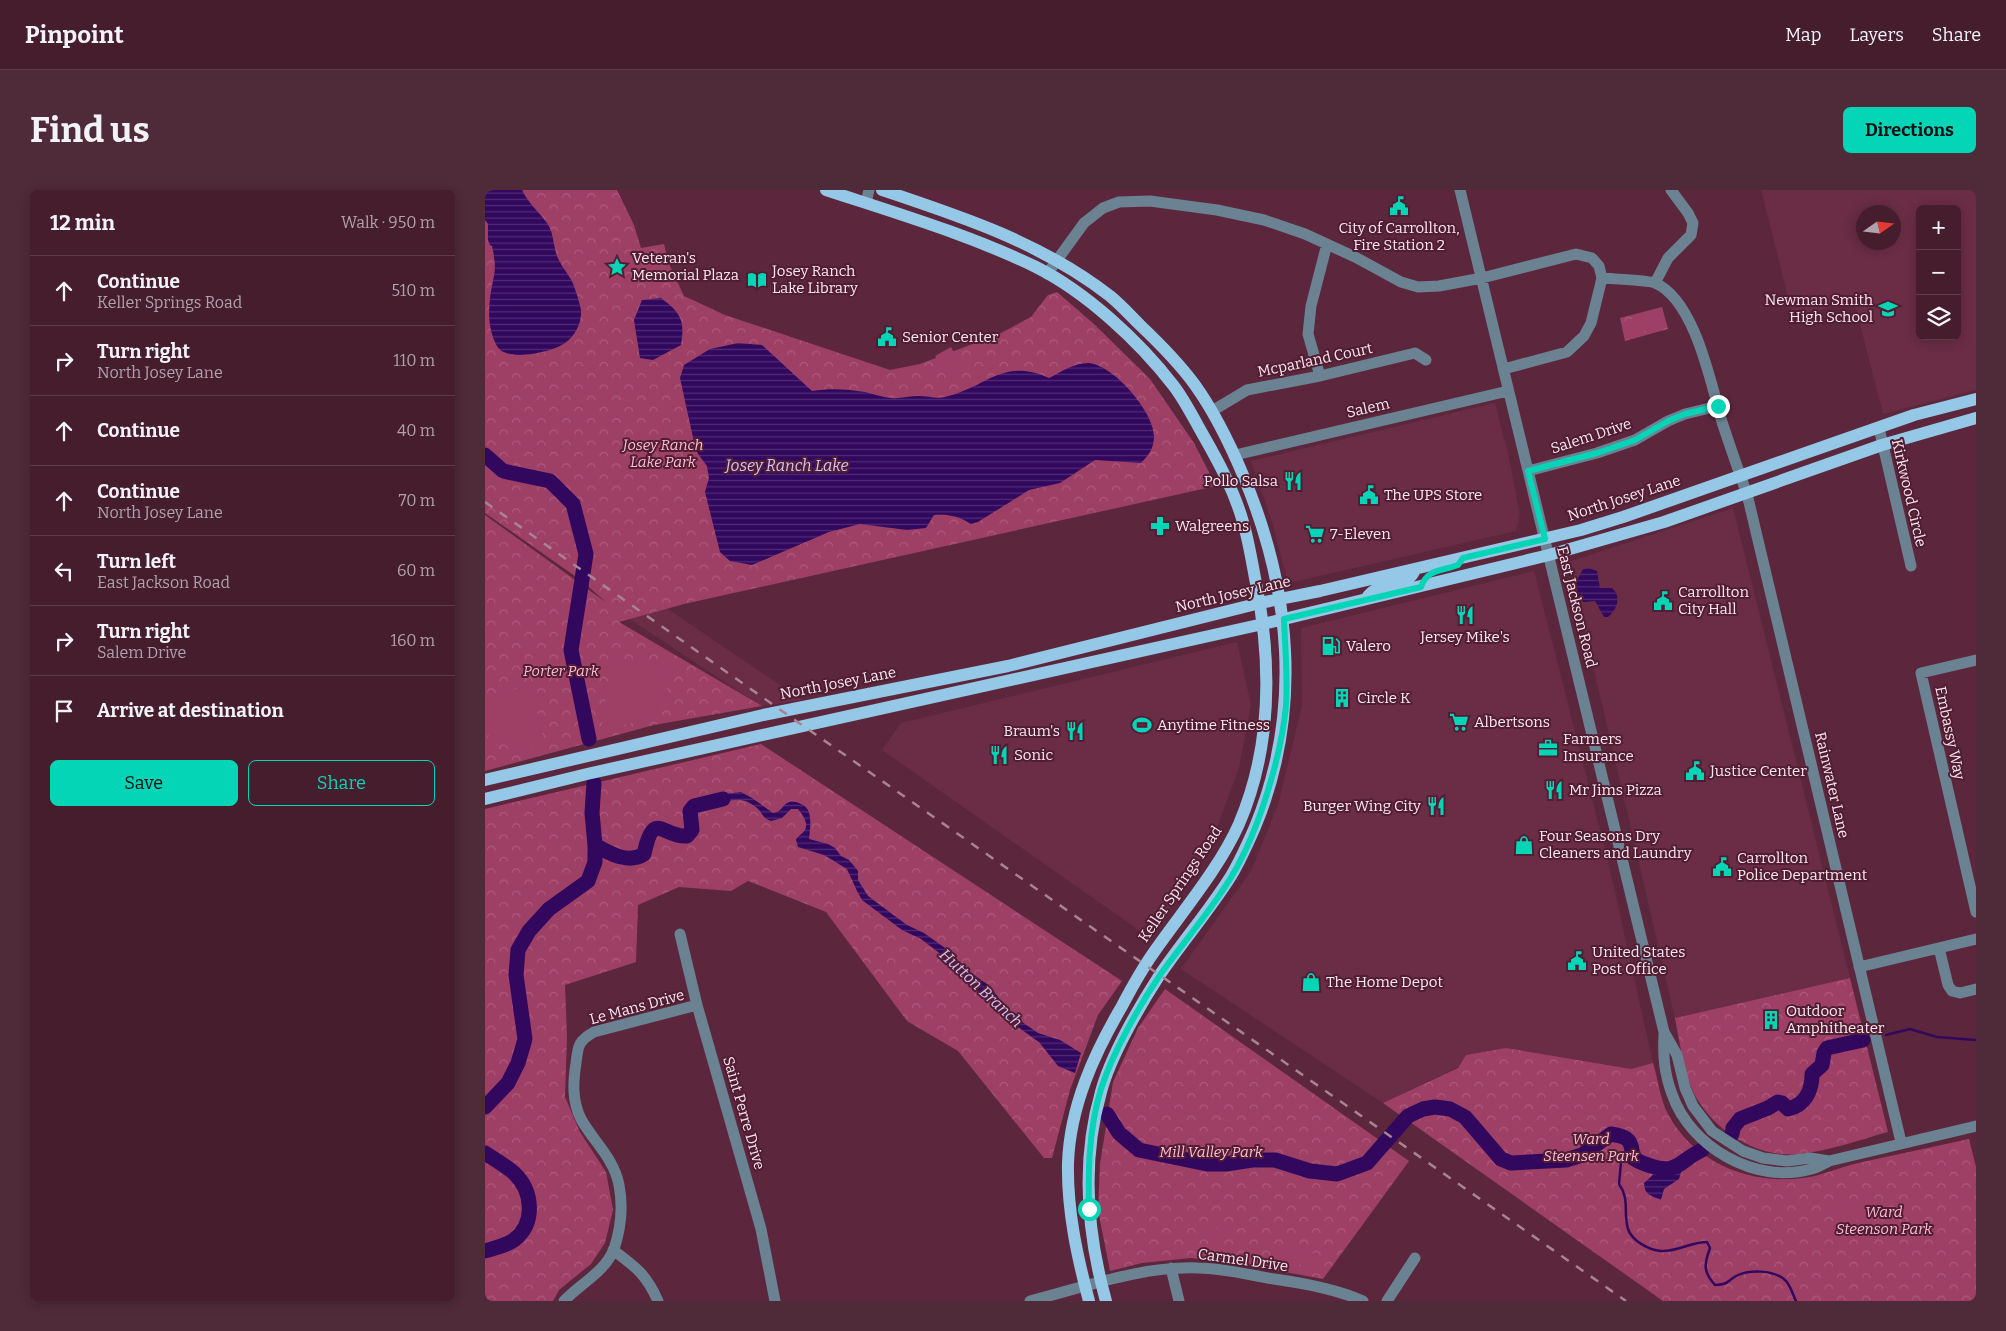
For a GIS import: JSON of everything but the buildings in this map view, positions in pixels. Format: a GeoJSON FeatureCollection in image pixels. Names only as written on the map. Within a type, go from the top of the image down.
{"type":"FeatureCollection","features":[{"type":"Feature","properties":{"kind":"main road","name":"Keller Springs Road"},"geometry":{"type":"LineString","coordinates":[[826,190],[948,230],[1038,268],[1080,296],[1121,328],[1175,387],[1219,462],[1243,522],[1260,603],[1267,682],[1265,727],[1258,767],[1240,820],[1227,848],[1145,965],[1101,1042],[1083,1084],[1071,1138],[1068,1166],[1073,1229],[1089,1301]]}},
{"type":"Feature","properties":{"kind":"main road"},"geometry":{"type":"LineString","coordinates":[[882,190],[989,227],[1057,260],[1111,297],[1158,342],[1193,382],[1212,411],[1235,455],[1263,526],[1273,564],[1284,619],[1286,706],[1278,751],[1266,794],[1255,825],[1233,874],[1160,976],[1117,1052],[1101,1089],[1093,1128],[1089,1167],[1089,1222],[1106,1301]]}},
{"type":"Feature","properties":{"kind":"main road","name":"North Josey Lane"},"geometry":{"type":"LineString","coordinates":[[485,780],[753,717],[1008,666],[1260,603],[1280,600],[1602,525],[1914,415],[1976,399]]}},
{"type":"Feature","properties":{"kind":"main road"},"geometry":{"type":"LineString","coordinates":[[485,799],[587,774],[1263,624],[1549,555],[1664,522],[1882,445],[1976,418]]}},
{"type":"Feature","properties":{"kind":"main road"},"geometry":{"type":"LineString","coordinates":[[1219,462],[1235,455]]}},
{"type":"Feature","properties":{"kind":"main road"},"geometry":{"type":"LineString","coordinates":[[1421,587],[1424,578],[1430,573],[1458,565],[1463,558]]}},
{"type":"Feature","properties":{"kind":"main road"},"geometry":{"type":"LineString","coordinates":[[1365,600],[1373,590],[1408,580],[1415,569]]}},
{"type":"Feature","properties":{"kind":"main road"},"geometry":{"type":"LineString","coordinates":[[849,716],[878,702],[912,692],[913,685]]}},
{"type":"Feature","properties":{"kind":"main road"},"geometry":{"type":"LineString","coordinates":[[1183,946],[1178,937],[1178,931],[1187,915],[1190,900]]}},
{"type":"Feature","properties":{"kind":"main road"},"geometry":{"type":"LineString","coordinates":[[1068,1166],[1089,1167]]}},
{"type":"Feature","properties":{"kind":"street"},"geometry":{"type":"LineString","coordinates":[[866,203],[869,190]]}},
{"type":"Feature","properties":{"kind":"street","name":"East Jackson Road"},"geometry":{"type":"LineString","coordinates":[[1460,190],[1665,1032],[1677,1055],[1685,1088],[1693,1106],[1712,1131],[1743,1151],[1763,1158],[1787,1160],[1810,1158],[1829,1161],[1901,1142],[1976,1126]]}},
{"type":"Feature","properties":{"kind":"street"},"geometry":{"type":"LineString","coordinates":[[1602,278],[1655,283],[1668,258],[1691,234],[1693,223],[1671,190]]}},
{"type":"Feature","properties":{"kind":"street"},"geometry":{"type":"LineString","coordinates":[[1047,274],[1084,223],[1103,208],[1119,202],[1150,201],[1217,210],[1263,220],[1305,234],[1355,257],[1401,282],[1418,287],[1439,286],[1481,278],[1576,254],[1592,258],[1599,266],[1602,278],[1591,323],[1584,336],[1567,352],[1504,369]]}},
{"type":"Feature","properties":{"kind":"street"},"geometry":{"type":"LineString","coordinates":[[1320,376],[1308,334],[1311,306],[1327,244]]}},
{"type":"Feature","properties":{"kind":"street","name":"Rainwater Lane"},"geometry":{"type":"LineString","coordinates":[[1655,283],[1676,299],[1685,314],[1705,361],[1747,494],[1901,1142]]}},
{"type":"Feature","properties":{"kind":"street","name":"Mcparland Court"},"geometry":{"type":"LineString","coordinates":[[1212,411],[1247,390],[1320,376],[1415,353],[1426,360]]}},
{"type":"Feature","properties":{"kind":"street","name":"Salem"},"geometry":{"type":"LineString","coordinates":[[1235,455],[1508,391]]}},
{"type":"Feature","properties":{"kind":"street","name":"Salem Drive"},"geometry":{"type":"LineString","coordinates":[[1528,471],[1635,440],[1677,417],[1718,406]]}},
{"type":"Feature","properties":{"kind":"street","name":"Kirkwood Circle"},"geometry":{"type":"LineString","coordinates":[[1879,428],[1911,566]]}},
{"type":"Feature","properties":{"kind":"street","name":"Embassy Way"},"geometry":{"type":"LineString","coordinates":[[1976,660],[1921,673],[1976,912]]}},
{"type":"Feature","properties":{"kind":"street","name":"Saint Perre Drive"},"geometry":{"type":"LineString","coordinates":[[679,934],[697,1005],[761,1229],[775,1301]]}},
{"type":"Feature","properties":{"kind":"street"},"geometry":{"type":"LineString","coordinates":[[1859,967],[1976,939]]}},
{"type":"Feature","properties":{"kind":"street"},"geometry":{"type":"LineString","coordinates":[[1939,948],[1948,985],[1952,991],[1960,993],[1976,989]]}},
{"type":"Feature","properties":{"kind":"street","name":"Le Mans Drive"},"geometry":{"type":"LineString","coordinates":[[564,1301],[601,1268],[613,1250],[622,1213],[619,1183],[608,1156],[581,1119],[573,1096],[577,1047],[583,1038],[593,1032],[697,1005]]}},
{"type":"Feature","properties":{"kind":"street"},"geometry":{"type":"LineString","coordinates":[[613,1250],[639,1270],[650,1284],[658,1301]]}},
{"type":"Feature","properties":{"kind":"street"},"geometry":{"type":"LineString","coordinates":[[1387,1301],[1415,1258]]}},
{"type":"Feature","properties":{"kind":"street"},"geometry":{"type":"LineString","coordinates":[[1171,1268],[1179,1301]]}},
{"type":"Feature","properties":{"kind":"street","name":"Carmel Drive"},"geometry":{"type":"LineString","coordinates":[[1030,1301],[1138,1273],[1171,1268],[1199,1268],[1286,1280],[1363,1301]]}},
{"type":"Feature","properties":{"kind":"shaded area","name":"Newman Smith High School"},"geometry":{"type":"Polygon","coordinates":[[[1761,190],[1976,190],[1976,390],[1883,414],[1854,301],[1793,317],[1761,190]]]}},
{"type":"Feature","properties":{"kind":"shaded area"},"geometry":{"type":"Polygon","coordinates":[[[1495,403],[1508,453],[1520,515],[1516,531],[1293,582],[1286,576],[1272,522],[1251,461],[1495,403]]]}},
{"type":"Feature","properties":{"kind":"shaded area"},"geometry":{"type":"Polygon","coordinates":[[[1733,508],[1850,978],[1675,1018],[1569,562],[1733,508]]]}},
{"type":"Feature","properties":{"kind":"shaded area"},"geometry":{"type":"Polygon","coordinates":[[[1534,571],[1608,861],[1653,1063],[1631,1069],[1506,1048],[1458,1067],[1383,1103],[1181,969],[1251,871],[1278,805],[1302,706],[1301,628],[1534,571]]]}},
{"type":"Feature","properties":{"kind":"shaded area"},"geometry":{"type":"Polygon","coordinates":[[[628,582],[802,700],[761,706],[613,608],[628,582]]]}},
{"type":"Feature","properties":{"kind":"shaded area"},"geometry":{"type":"Polygon","coordinates":[[[1237,642],[1251,705],[1239,768],[1210,846],[1150,938],[882,750],[901,723],[1237,642]]]}},
{"type":"Feature","properties":{"kind":"green space","name":"Josey Ranch Lake Park"},"geometry":{"type":"Polygon","coordinates":[[[485,190],[617,190],[634,225],[641,248],[664,244],[669,264],[684,296],[725,315],[890,370],[920,364],[999,334],[1031,317],[1048,295],[1057,292],[1094,324],[1150,379],[1194,443],[1216,486],[684,604],[619,622],[762,706],[654,725],[485,771],[485,515],[607,603],[582,581],[485,513],[485,190]]]}},
{"type":"Feature","properties":{"kind":"green space"},"geometry":{"type":"Polygon","coordinates":[[[1662,307],[1668,329],[1625,341],[1620,318],[1662,307]]]}},
{"type":"Feature","properties":{"kind":"green space"},"geometry":{"type":"Polygon","coordinates":[[[1656,313],[1660,327],[1628,335],[1625,321],[1656,313]]]}},
{"type":"Feature","properties":{"kind":"green space"},"geometry":{"type":"Polygon","coordinates":[[[951,347],[962,366],[945,375],[935,356],[951,347]]]}},
{"type":"Feature","properties":{"kind":"green space"},"geometry":{"type":"Polygon","coordinates":[[[611,661],[672,665],[666,693],[652,712],[642,719],[617,726],[602,726],[611,661]]]}},
{"type":"Feature","properties":{"kind":"green space"},"geometry":{"type":"Polygon","coordinates":[[[526,686],[532,690],[545,746],[529,749],[505,745],[485,732],[485,697],[526,686]]]}},
{"type":"Feature","properties":{"kind":"green space"},"geometry":{"type":"Polygon","coordinates":[[[761,744],[1122,981],[1098,1015],[1070,1090],[1052,1158],[1044,1158],[958,1051],[907,1021],[826,912],[748,881],[731,891],[679,887],[638,905],[636,962],[565,985],[567,1037],[565,1097],[580,1132],[606,1172],[613,1210],[605,1243],[591,1264],[559,1290],[553,1301],[485,1301],[485,809],[761,744]]]}},
{"type":"Feature","properties":{"kind":"green space"},"geometry":{"type":"Polygon","coordinates":[[[1850,978],[1888,1132],[1821,1150],[1799,1154],[1782,1154],[1765,1151],[1749,1145],[1734,1137],[1720,1126],[1708,1114],[1690,1085],[1683,1061],[1675,1018],[1850,978]]]}},
{"type":"Feature","properties":{"kind":"green space","name":"Mill Valley Park"},"geometry":{"type":"Polygon","coordinates":[[[1165,989],[1409,1161],[1323,1279],[1242,1264],[1191,1258],[1142,1263],[1110,1271],[1098,1210],[1100,1164],[1113,1082],[1138,1028],[1165,989]]]}},
{"type":"Feature","properties":{"kind":"green space","name":"Ward Steensen Park"},"geometry":{"type":"Polygon","coordinates":[[[1506,1048],[1631,1069],[1653,1063],[1665,1108],[1679,1131],[1693,1146],[1708,1158],[1725,1167],[1763,1178],[1810,1177],[1858,1163],[1969,1139],[1976,1167],[1976,1301],[1663,1301],[1383,1103],[1458,1068],[1466,1055],[1506,1048]]]}},
{"type":"Feature","properties":{"kind":"green space"},"geometry":{"type":"Polygon","coordinates":[[[1864,1198],[1869,1217],[1840,1224],[1835,1205],[1864,1198]]]}},
{"type":"Feature","properties":{"kind":"green space"},"geometry":{"type":"Polygon","coordinates":[[[1202,1226],[1224,1230],[1223,1241],[1200,1238],[1202,1226]]]}},
{"type":"Feature","properties":{"kind":"green space"},"geometry":{"type":"Polygon","coordinates":[[[1288,1249],[1317,1254],[1314,1267],[1286,1262],[1288,1249]]]}},
{"type":"Feature","properties":{"kind":"water"},"geometry":{"type":"Polygon","coordinates":[[[485,190],[522,190],[549,227],[557,256],[572,281],[581,310],[579,324],[569,340],[551,350],[530,354],[510,354],[502,351],[493,338],[489,311],[495,264],[492,246],[488,240],[488,224],[485,220],[485,190]]]}},
{"type":"Feature","properties":{"kind":"water"},"geometry":{"type":"Polygon","coordinates":[[[661,298],[673,308],[680,318],[682,323],[681,345],[653,360],[640,358],[634,320],[642,300],[661,298]]]}},
{"type":"Feature","properties":{"kind":"water","name":"Josey Ranch Lake"},"geometry":{"type":"Polygon","coordinates":[[[738,343],[762,345],[812,391],[852,390],[891,398],[918,396],[942,398],[959,393],[1007,372],[1033,372],[1049,378],[1078,365],[1088,363],[1098,365],[1120,380],[1140,403],[1152,426],[1153,444],[1149,454],[1141,463],[1095,460],[1060,483],[1029,490],[978,522],[971,524],[958,517],[934,515],[926,528],[907,530],[860,524],[829,532],[752,565],[730,561],[720,552],[705,492],[709,478],[707,466],[698,454],[694,442],[680,378],[684,365],[710,349],[738,343]]]}},
{"type":"Feature","properties":{"kind":"water"},"geometry":{"type":"Polygon","coordinates":[[[1589,568],[1597,571],[1600,588],[1612,588],[1617,595],[1616,607],[1608,617],[1604,617],[1595,601],[1584,602],[1579,600],[1576,582],[1583,569],[1589,568]]]}},
{"type":"Feature","properties":{"kind":"water"},"geometry":{"type":"Polygon","coordinates":[[[741,792],[773,813],[789,802],[797,802],[805,806],[810,814],[809,839],[828,844],[835,848],[841,856],[849,860],[858,871],[858,880],[868,896],[907,925],[924,933],[945,948],[968,971],[990,986],[1008,1011],[1015,1017],[1038,1033],[1060,1040],[1081,1053],[1075,1073],[1058,1066],[1039,1042],[1008,1020],[994,1003],[969,984],[949,965],[942,955],[921,939],[902,930],[862,900],[847,869],[824,855],[798,847],[796,840],[804,831],[806,824],[798,809],[791,809],[782,818],[771,821],[764,817],[757,808],[744,801],[731,800],[705,808],[702,797],[741,792]]]}},
{"type":"Feature","properties":{"kind":"water"},"geometry":{"type":"Polygon","coordinates":[[[1689,1156],[1692,1162],[1682,1169],[1679,1179],[1664,1189],[1661,1200],[1651,1196],[1645,1190],[1644,1183],[1654,1174],[1651,1170],[1644,1168],[1645,1162],[1648,1161],[1659,1166],[1669,1166],[1679,1163],[1689,1156]]]}},
{"type":"Feature","properties":{"kind":"waterway","name":"Hutton Branch"},"geometry":{"type":"LineString","coordinates":[[485,455],[503,471],[550,481],[573,504],[586,554],[571,650],[589,739]]}},
{"type":"Feature","properties":{"kind":"waterway","name":"Hutton Branch"},"geometry":{"type":"LineString","coordinates":[[594,783],[592,813],[595,845],[607,852],[626,858],[638,857],[644,854],[648,840],[656,829],[660,828],[687,836],[692,830],[690,811],[694,806],[723,799]]}},
{"type":"Feature","properties":{"kind":"waterway"},"geometry":{"type":"LineString","coordinates":[[485,1107],[508,1083],[518,1063],[525,1039],[516,975],[518,950],[529,931],[549,909],[588,881],[595,862],[595,845]]}},
{"type":"Feature","properties":{"kind":"waterway","name":"Hutton Branch"},"geometry":{"type":"LineString","coordinates":[[1886,1035],[1910,1029],[1937,1037],[1976,1040]]}},
{"type":"Feature","properties":{"kind":"waterway","name":"Hutton Branch"},"geometry":{"type":"LineString","coordinates":[[1732,1134],[1733,1128],[1740,1119],[1778,1102],[1788,1109],[1799,1104],[1809,1091],[1812,1074],[1822,1065],[1827,1048],[1863,1040]]}},
{"type":"Feature","properties":{"kind":"waterway","name":"Hutton Branch"},"geometry":{"type":"LineString","coordinates":[[1107,1114],[1119,1133],[1139,1150],[1207,1164],[1275,1160],[1310,1171],[1337,1174],[1367,1163],[1408,1116],[1423,1109],[1435,1107],[1450,1109],[1465,1117],[1501,1159],[1511,1163],[1566,1160],[1582,1155],[1611,1134],[1622,1136],[1628,1140],[1633,1158],[1644,1164],[1660,1168],[1673,1168],[1702,1150]]}},
{"type":"Feature","properties":{"kind":"waterway"},"geometry":{"type":"LineString","coordinates":[[1631,1143],[1621,1162],[1619,1184],[1624,1195],[1628,1229],[1637,1241],[1646,1247],[1661,1251],[1707,1242],[1710,1248],[1706,1268],[1708,1276],[1715,1285],[1725,1283],[1736,1276],[1748,1272],[1768,1272],[1787,1282],[1796,1301]]}},
{"type":"Feature","properties":{"kind":"waterway"},"geometry":{"type":"LineString","coordinates":[[485,1153],[511,1170],[520,1180],[525,1189],[529,1207],[529,1216],[521,1233],[507,1244],[485,1251]]}},
{"type":"Feature","properties":{"kind":"railway"},"geometry":{"type":"LineString","coordinates":[[485,502],[1626,1301]]}},
{"type":"Feature","properties":{"kind":"place","name":"City of Carrollton, Fire Station 2"},"geometry":{"type":"Point","coordinates":[1399,206]}},
{"type":"Feature","properties":{"kind":"place","name":"Veteran's Memorial Plaza"},"geometry":{"type":"Point","coordinates":[617,267]}},
{"type":"Feature","properties":{"kind":"place","name":"Josey Ranch Lake Library"},"geometry":{"type":"Point","coordinates":[757,280]}},
{"type":"Feature","properties":{"kind":"place","name":"Newman Smith High School"},"geometry":{"type":"Point","coordinates":[1888,309]}},
{"type":"Feature","properties":{"kind":"place","name":"Senior Center"},"geometry":{"type":"Point","coordinates":[887,337]}},
{"type":"Feature","properties":{"kind":"place","name":"Pollo Salsa"},"geometry":{"type":"Point","coordinates":[1293,481]}},
{"type":"Feature","properties":{"kind":"place","name":"The UPS Store"},"geometry":{"type":"Point","coordinates":[1369,495]}},
{"type":"Feature","properties":{"kind":"place","name":"Walgreens"},"geometry":{"type":"Point","coordinates":[1160,526]}},
{"type":"Feature","properties":{"kind":"place","name":"7-Eleven"},"geometry":{"type":"Point","coordinates":[1315,534]}},
{"type":"Feature","properties":{"kind":"place","name":"Carrollton City Hall"},"geometry":{"type":"Point","coordinates":[1663,601]}},
{"type":"Feature","properties":{"kind":"place","name":"Jersey Mike's"},"geometry":{"type":"Point","coordinates":[1465,615]}},
{"type":"Feature","properties":{"kind":"place","name":"Valero"},"geometry":{"type":"Point","coordinates":[1331,646]}},
{"type":"Feature","properties":{"kind":"place","name":"Circle K"},"geometry":{"type":"Point","coordinates":[1342,698]}},
{"type":"Feature","properties":{"kind":"place","name":"Albertsons"},"geometry":{"type":"Point","coordinates":[1459,722]}},
{"type":"Feature","properties":{"kind":"place","name":"Anytime Fitness"},"geometry":{"type":"Point","coordinates":[1142,725]}},
{"type":"Feature","properties":{"kind":"place","name":"Braum's"},"geometry":{"type":"Point","coordinates":[1075,731]}},
{"type":"Feature","properties":{"kind":"place","name":"Farmers Insurance"},"geometry":{"type":"Point","coordinates":[1548,748]}},
{"type":"Feature","properties":{"kind":"place","name":"Sonic"},"geometry":{"type":"Point","coordinates":[999,755]}},
{"type":"Feature","properties":{"kind":"place","name":"Justice Center"},"geometry":{"type":"Point","coordinates":[1695,771]}},
{"type":"Feature","properties":{"kind":"place","name":"Mr Jims Pizza"},"geometry":{"type":"Point","coordinates":[1554,790]}},
{"type":"Feature","properties":{"kind":"place","name":"Burger Wing City"},"geometry":{"type":"Point","coordinates":[1436,806]}},
{"type":"Feature","properties":{"kind":"place","name":"Four Seasons Dry Cleaners and Laundry"},"geometry":{"type":"Point","coordinates":[1524,845]}},
{"type":"Feature","properties":{"kind":"place","name":"Carrollton Police Department"},"geometry":{"type":"Point","coordinates":[1722,867]}},
{"type":"Feature","properties":{"kind":"place","name":"United States Post Office"},"geometry":{"type":"Point","coordinates":[1577,961]}},
{"type":"Feature","properties":{"kind":"place","name":"The Home Depot"},"geometry":{"type":"Point","coordinates":[1311,982]}},
{"type":"Feature","properties":{"kind":"place","name":"Outdoor Amphitheater"},"geometry":{"type":"Point","coordinates":[1771,1020]}},
{"type":"Feature","properties":{"kind":"route"},"geometry":{"type":"LineString","coordinates":[[1089,1209],[1090,1153],[1101,1089],[1117,1052],[1160,976],[1233,874],[1255,825],[1266,794],[1278,751],[1286,706],[1284,619],[1421,587],[1424,578],[1430,573],[1458,565],[1463,558],[1545,539],[1528,471],[1597,453],[1635,440],[1668,421],[1685,414],[1718,406]]}},
{"type":"Feature","properties":{"kind":"park label","name":"Porter Park"},"geometry":{"type":"Point","coordinates":[561,671]}},
{"type":"Feature","properties":{"kind":"park label","name":"Ward Steenson Park"},"geometry":{"type":"Point","coordinates":[1884,1220]}}]}
